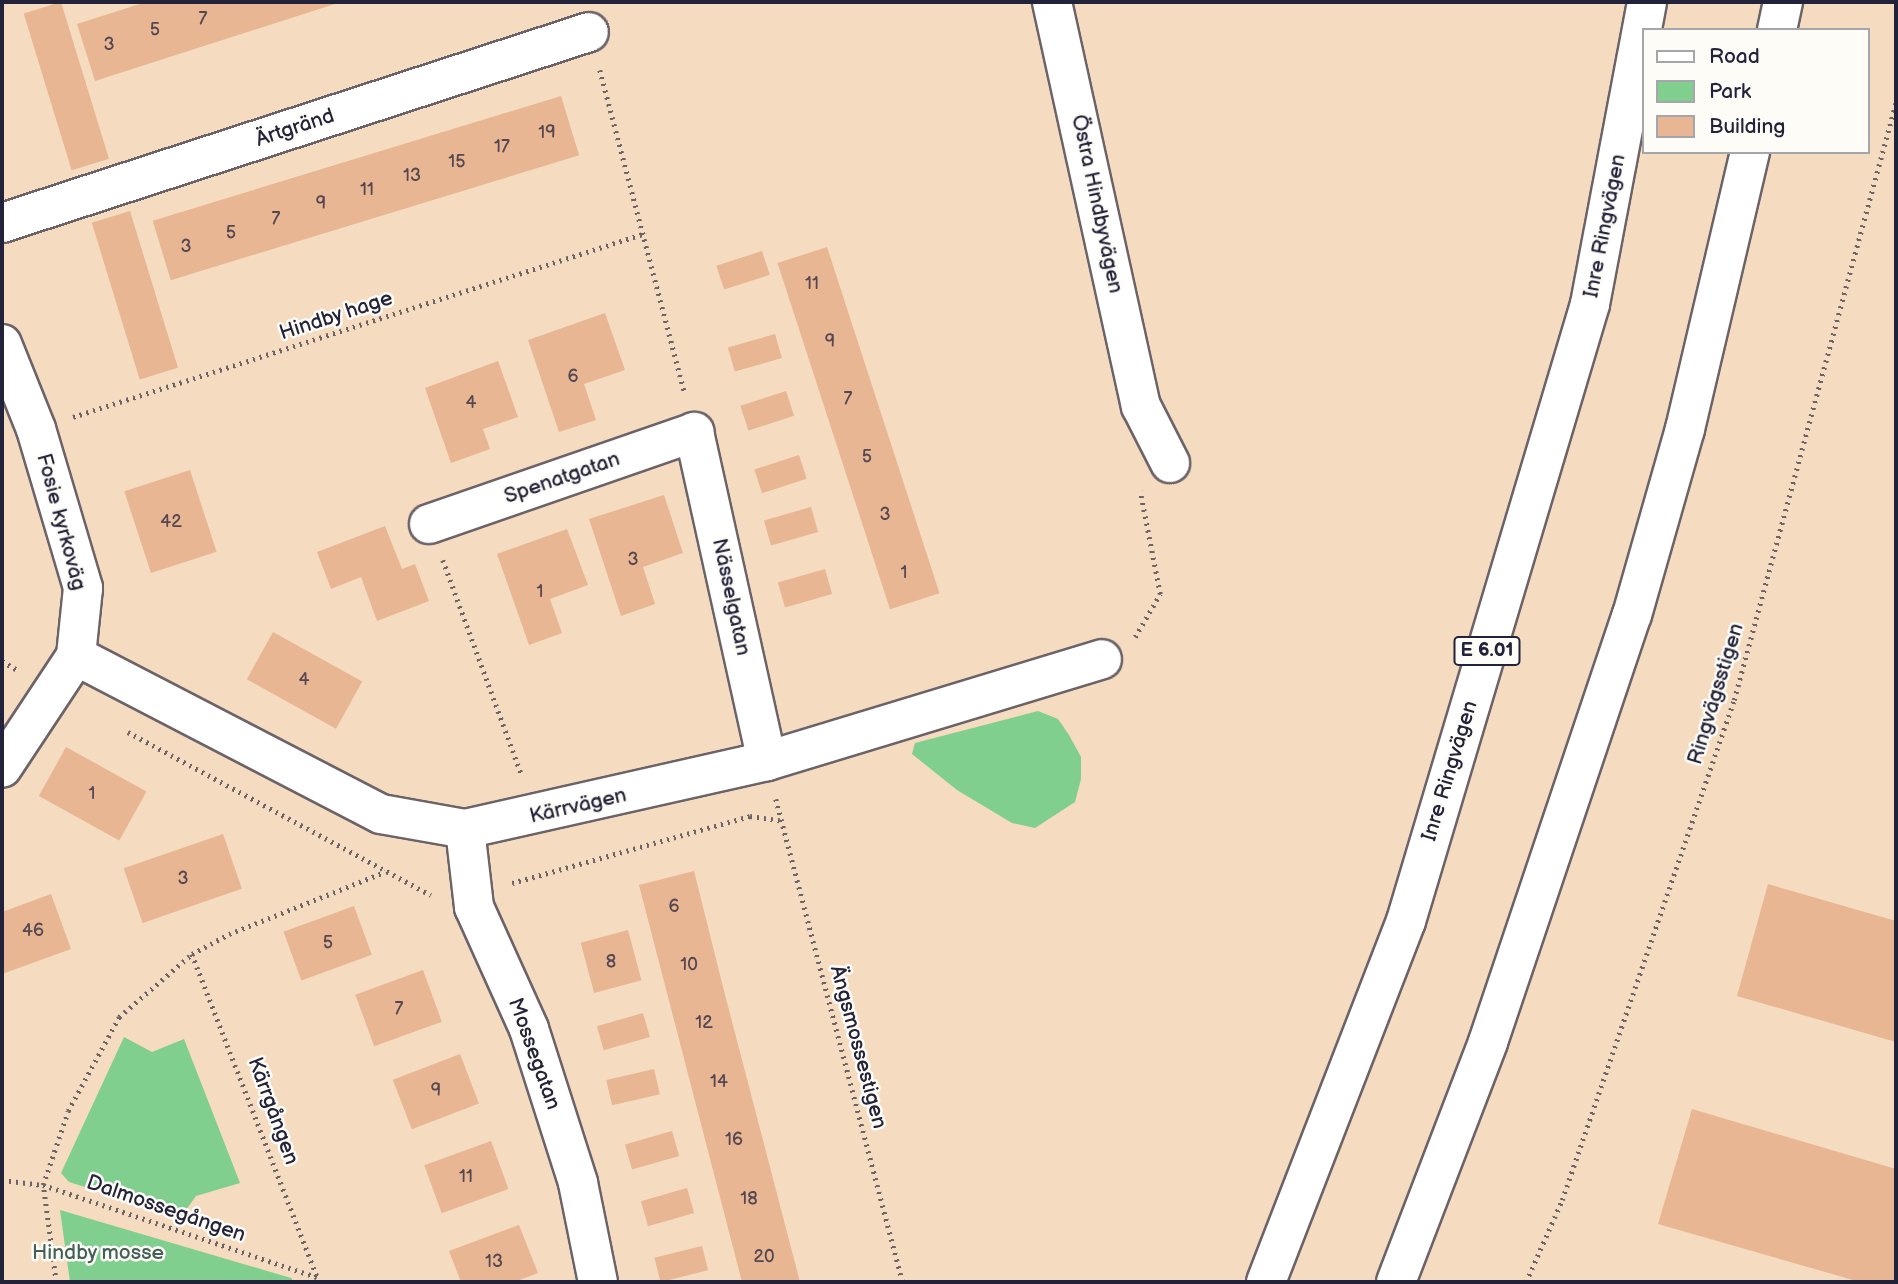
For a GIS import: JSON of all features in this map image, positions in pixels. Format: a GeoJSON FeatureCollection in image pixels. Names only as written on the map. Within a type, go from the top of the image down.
{"type":"FeatureCollection","features":[{"type":"Feature","properties":{"kind":"main road","name":"Östra Hindbyvägen"},"geometry":{"type":"LineString","coordinates":[[1052,2],[1155,473]]}},
{"type":"Feature","properties":{"kind":"main road","name":"Inre Ringvägen"},"geometry":{"type":"LineString","coordinates":[[1266,1282],[1406,921],[1586,317],[1647,2]]}},
{"type":"Feature","properties":{"kind":"main road"},"geometry":{"type":"LineString","coordinates":[[1777,28],[1783,2]]}},
{"type":"Feature","properties":{"kind":"main road","name":"Ärtgränd"},"geometry":{"type":"LineString","coordinates":[[2,223],[589,32]]}},
{"type":"Feature","properties":{"kind":"main road"},"geometry":{"type":"LineString","coordinates":[[1396,1282],[1488,1042],[1632,615],[1685,429],[1750,154]]}},
{"type":"Feature","properties":{"kind":"main road","name":"Fosie kyrkoväg"},"geometry":{"type":"LineString","coordinates":[[2,344],[36,429],[83,587],[76,656],[2,768]]}},
{"type":"Feature","properties":{"kind":"main road","name":"Spenatgatan"},"geometry":{"type":"LineString","coordinates":[[429,524],[694,432]]}},
{"type":"Feature","properties":{"kind":"main road","name":"Nässelgatan"},"geometry":{"type":"LineString","coordinates":[[694,432],[767,761]]}},
{"type":"Feature","properties":{"kind":"main road","name":"Kärrvägen"},"geometry":{"type":"LineString","coordinates":[[76,656],[381,814],[465,829],[537,817],[767,761],[1102,659]]}},
{"type":"Feature","properties":{"kind":"main road","name":"Mossegatan"},"geometry":{"type":"LineString","coordinates":[[465,829],[474,907],[529,1030],[578,1183],[598,1282]]}},
{"type":"Feature","properties":{"kind":"path"},"geometry":{"type":"LineString","coordinates":[[589,32],[646,233],[694,432]]}},
{"type":"Feature","properties":{"kind":"path","name":"Ringvägsstigen"},"geometry":{"type":"LineString","coordinates":[[1526,1282],[1562,1200],[1734,700],[1896,102]]}},
{"type":"Feature","properties":{"kind":"path","name":"Hindby hage"},"geometry":{"type":"LineString","coordinates":[[36,429],[646,233]]}},
{"type":"Feature","properties":{"kind":"path"},"geometry":{"type":"LineString","coordinates":[[1102,659],[1148,622],[1160,594],[1155,473]]}},
{"type":"Feature","properties":{"kind":"path"},"geometry":{"type":"LineString","coordinates":[[429,524],[537,817]]}},
{"type":"Feature","properties":{"kind":"path","name":"Ängsmossestigen"},"geometry":{"type":"LineString","coordinates":[[780,820],[903,1282]]}},
{"type":"Feature","properties":{"kind":"path"},"geometry":{"type":"LineString","coordinates":[[56,1282],[43,1185],[68,1111],[119,1017],[192,954],[386,872]]}},
{"type":"Feature","properties":{"kind":"path","name":"Kärrgången"},"geometry":{"type":"LineString","coordinates":[[192,954],[319,1280]]}},
{"type":"Feature","properties":{"kind":"path","name":"Dalmossegången"},"geometry":{"type":"LineString","coordinates":[[2,1180],[43,1185],[319,1280]]}},
{"type":"Feature","properties":{"kind":"green space"},"geometry":{"type":"Polygon","coordinates":[[[1038,711],[1058,719],[1069,735],[1081,757],[1081,779],[1075,802],[1035,828],[1012,823],[957,790],[912,754],[915,743],[1038,711]]]}},
{"type":"Feature","properties":{"kind":"green space"},"geometry":{"type":"Polygon","coordinates":[[[124,1037],[152,1052],[184,1039],[240,1183],[196,1196],[181,1217],[69,1182],[61,1173],[124,1037]]]}},
{"type":"Feature","properties":{"kind":"green space","name":"Hindby mosse"},"geometry":{"type":"Polygon","coordinates":[[[60,1210],[291,1278],[294,1282],[70,1282],[60,1210]]]}},
{"type":"Feature","properties":{"kind":"building"},"geometry":{"type":"Polygon","coordinates":[[[61,2],[109,159],[72,170],[24,13],[61,2]]]}},
{"type":"Feature","properties":{"kind":"building"},"geometry":{"type":"Polygon","coordinates":[[[146,2],[341,2],[95,81],[77,24],[146,2]]]}},
{"type":"Feature","properties":{"kind":"building"},"geometry":{"type":"Polygon","coordinates":[[[561,96],[579,155],[171,280],[153,221],[561,96]]]}},
{"type":"Feature","properties":{"kind":"building"},"geometry":{"type":"Polygon","coordinates":[[[130,211],[178,368],[140,380],[92,223],[130,211]]]}},
{"type":"Feature","properties":{"kind":"building"},"geometry":{"type":"Polygon","coordinates":[[[827,247],[939,593],[890,609],[778,263],[827,247]]]}},
{"type":"Feature","properties":{"kind":"building"},"geometry":{"type":"Polygon","coordinates":[[[762,251],[770,275],[724,290],[716,266],[762,251]]]}},
{"type":"Feature","properties":{"kind":"building"},"geometry":{"type":"Polygon","coordinates":[[[605,313],[625,370],[584,384],[596,420],[559,432],[528,340],[605,313]]]}},
{"type":"Feature","properties":{"kind":"building"},"geometry":{"type":"Polygon","coordinates":[[[775,334],[782,358],[735,372],[728,348],[775,334]]]}},
{"type":"Feature","properties":{"kind":"building"},"geometry":{"type":"Polygon","coordinates":[[[498,361],[518,417],[483,429],[490,449],[451,463],[425,388],[498,361]]]}},
{"type":"Feature","properties":{"kind":"building"},"geometry":{"type":"Polygon","coordinates":[[[786,391],[794,416],[748,431],[740,406],[786,391]]]}},
{"type":"Feature","properties":{"kind":"building"},"geometry":{"type":"Polygon","coordinates":[[[799,455],[807,479],[762,493],[754,470],[799,455]]]}},
{"type":"Feature","properties":{"kind":"building"},"geometry":{"type":"Polygon","coordinates":[[[190,470],[217,552],[151,573],[124,491],[190,470]]]}},
{"type":"Feature","properties":{"kind":"building"},"geometry":{"type":"Polygon","coordinates":[[[664,495],[683,553],[643,567],[655,604],[621,616],[589,519],[664,495]]]}},
{"type":"Feature","properties":{"kind":"building"},"geometry":{"type":"Polygon","coordinates":[[[811,507],[818,532],[771,545],[764,521],[811,507]]]}},
{"type":"Feature","properties":{"kind":"building"},"geometry":{"type":"Polygon","coordinates":[[[385,526],[402,569],[415,564],[429,601],[377,621],[361,577],[331,589],[317,552],[385,526]]]}},
{"type":"Feature","properties":{"kind":"building"},"geometry":{"type":"Polygon","coordinates":[[[567,529],[588,585],[550,599],[562,633],[529,645],[497,554],[567,529]]]}},
{"type":"Feature","properties":{"kind":"building"},"geometry":{"type":"Polygon","coordinates":[[[825,569],[832,594],[785,607],[778,583],[825,569]]]}},
{"type":"Feature","properties":{"kind":"building"},"geometry":{"type":"Polygon","coordinates":[[[273,632],[362,681],[336,729],[247,679],[273,632]]]}},
{"type":"Feature","properties":{"kind":"building"},"geometry":{"type":"Polygon","coordinates":[[[66,747],[146,792],[119,841],[39,796],[66,747]]]}},
{"type":"Feature","properties":{"kind":"building"},"geometry":{"type":"Polygon","coordinates":[[[223,834],[242,889],[143,923],[124,868],[223,834]]]}},
{"type":"Feature","properties":{"kind":"building"},"geometry":{"type":"Polygon","coordinates":[[[694,871],[800,1282],[742,1282],[639,885],[694,871]]]}},
{"type":"Feature","properties":{"kind":"building"},"geometry":{"type":"Polygon","coordinates":[[[1768,884],[1896,921],[1896,1042],[1737,996],[1768,884]]]}},
{"type":"Feature","properties":{"kind":"building"},"geometry":{"type":"Polygon","coordinates":[[[51,894],[71,949],[2,974],[2,912],[51,894]]]}},
{"type":"Feature","properties":{"kind":"building"},"geometry":{"type":"Polygon","coordinates":[[[354,906],[372,955],[301,981],[284,932],[354,906]]]}},
{"type":"Feature","properties":{"kind":"building"},"geometry":{"type":"Polygon","coordinates":[[[628,930],[641,980],[594,993],[581,943],[628,930]]]}},
{"type":"Feature","properties":{"kind":"building"},"geometry":{"type":"Polygon","coordinates":[[[423,970],[442,1022],[374,1046],[355,995],[423,970]]]}},
{"type":"Feature","properties":{"kind":"building"},"geometry":{"type":"Polygon","coordinates":[[[643,1013],[650,1037],[604,1050],[597,1026],[643,1013]]]}},
{"type":"Feature","properties":{"kind":"building"},"geometry":{"type":"Polygon","coordinates":[[[460,1054],[479,1103],[412,1129],[393,1080],[460,1054]]]}},
{"type":"Feature","properties":{"kind":"building"},"geometry":{"type":"Polygon","coordinates":[[[654,1069],[660,1094],[612,1105],[606,1080],[654,1069]]]}},
{"type":"Feature","properties":{"kind":"building"},"geometry":{"type":"Polygon","coordinates":[[[1692,1109],[1896,1169],[1896,1282],[1860,1282],[1658,1224],[1692,1109]]]}},
{"type":"Feature","properties":{"kind":"building"},"geometry":{"type":"Polygon","coordinates":[[[672,1131],[679,1156],[632,1169],[625,1145],[672,1131]]]}},
{"type":"Feature","properties":{"kind":"building"},"geometry":{"type":"Polygon","coordinates":[[[491,1141],[508,1189],[442,1213],[424,1165],[491,1141]]]}},
{"type":"Feature","properties":{"kind":"building"},"geometry":{"type":"Polygon","coordinates":[[[687,1188],[694,1213],[648,1226],[641,1201],[687,1188]]]}},
{"type":"Feature","properties":{"kind":"building"},"geometry":{"type":"Polygon","coordinates":[[[519,1225],[538,1273],[514,1282],[461,1282],[449,1251],[519,1225]]]}},
{"type":"Feature","properties":{"kind":"building"},"geometry":{"type":"Polygon","coordinates":[[[702,1246],[708,1270],[660,1282],[654,1258],[702,1246]]]}}]}
